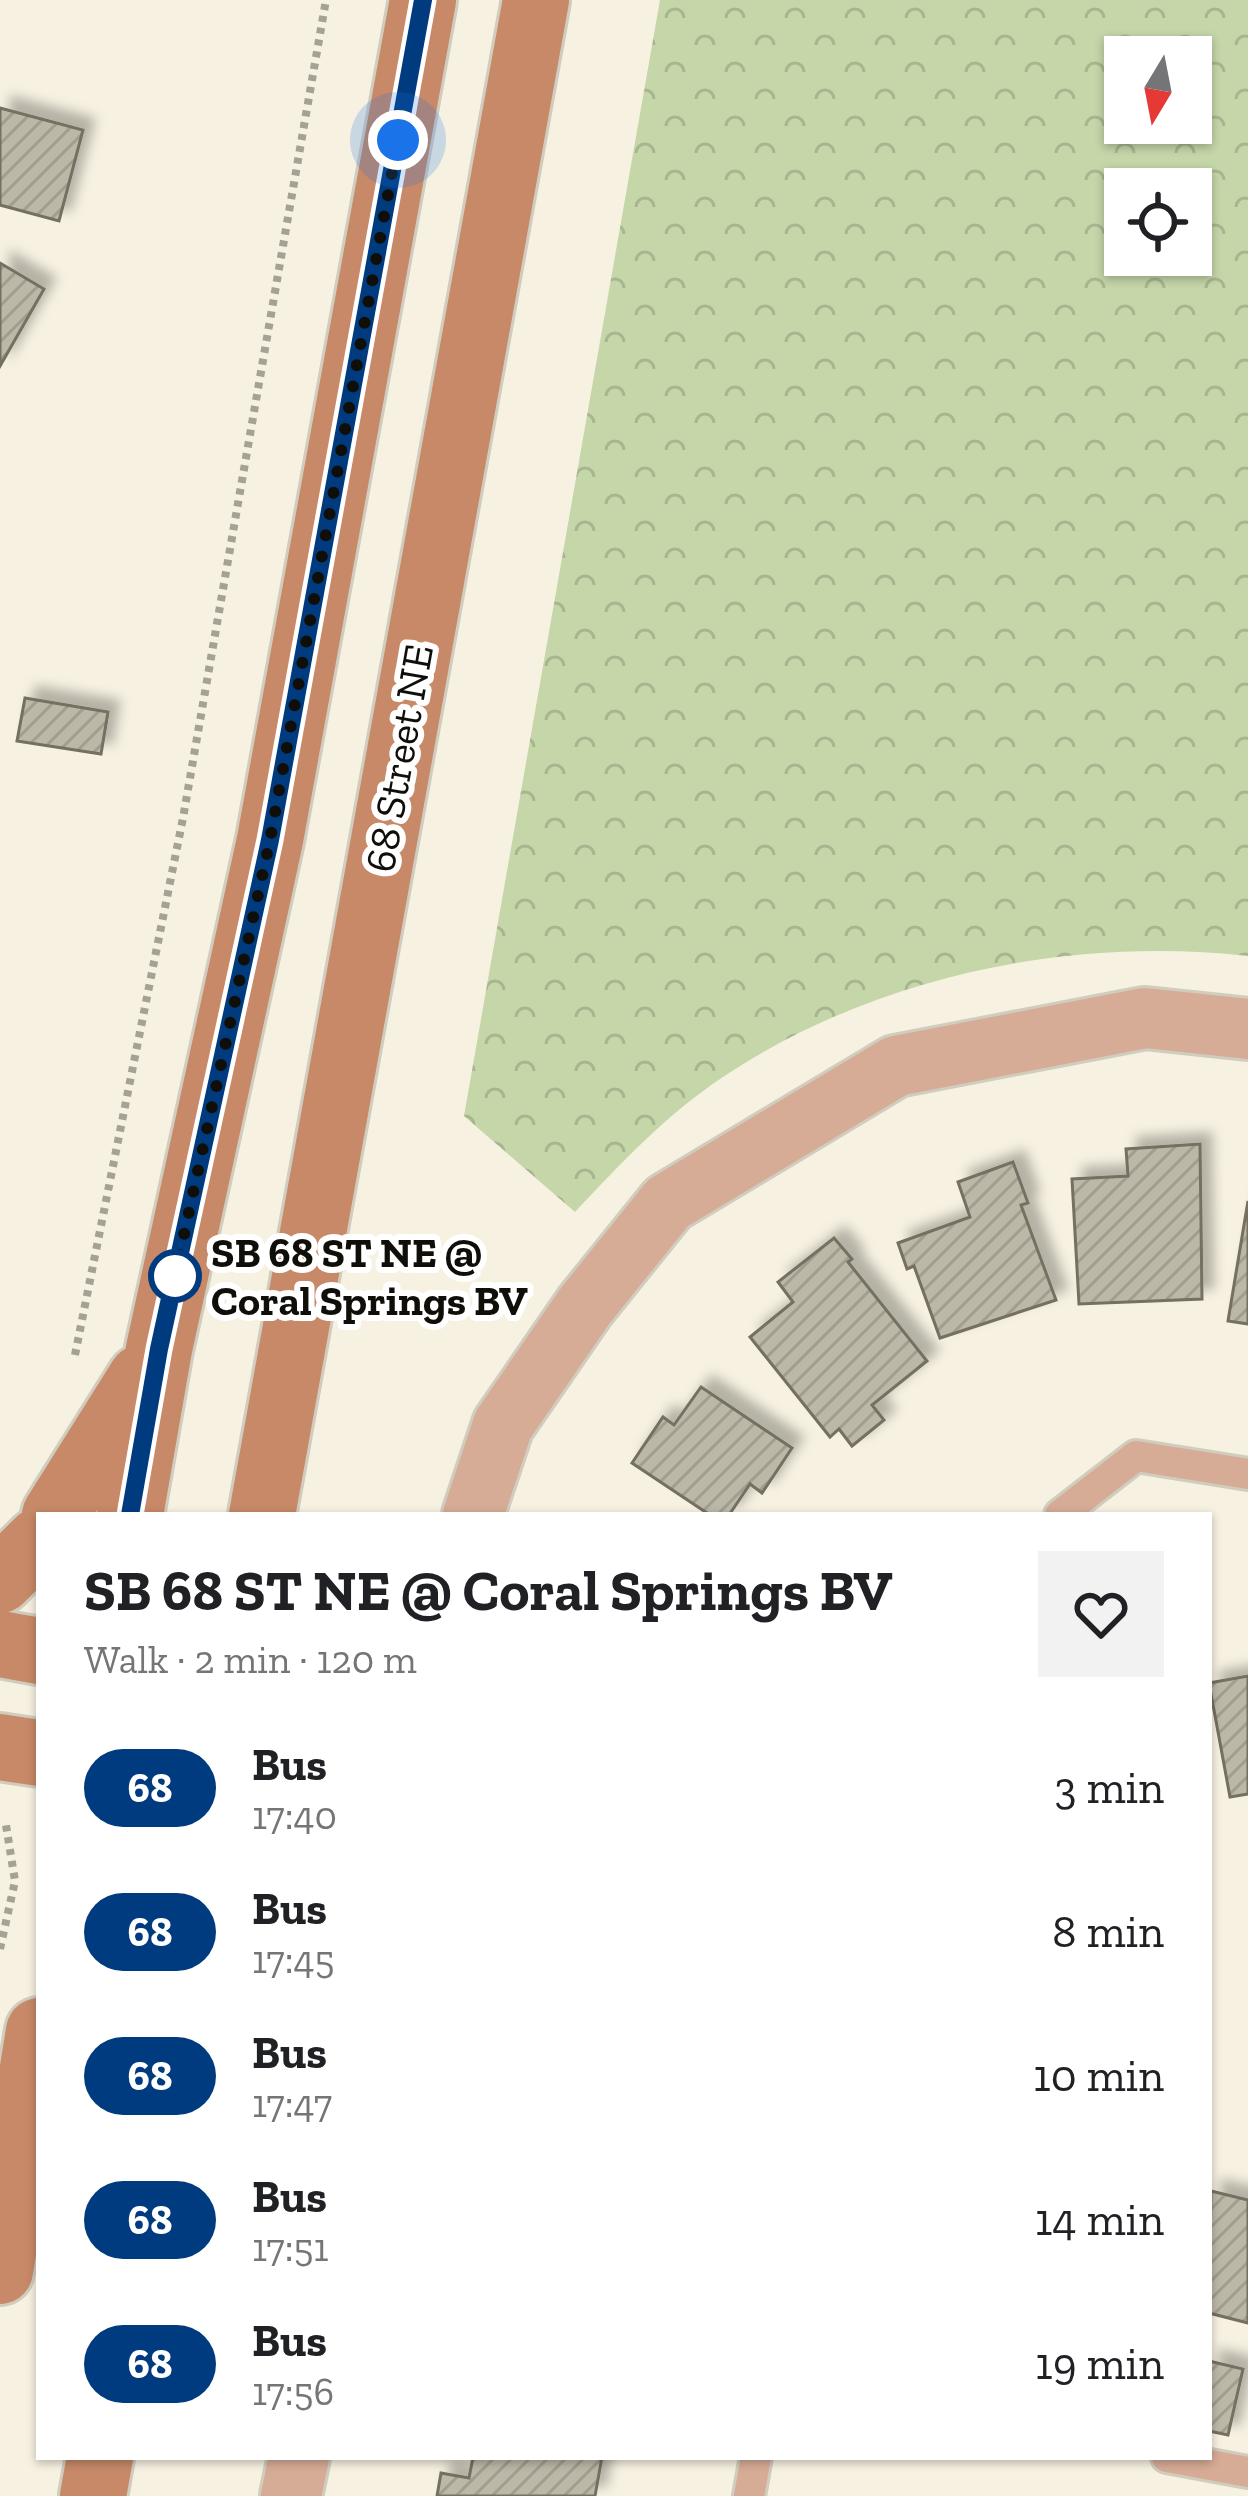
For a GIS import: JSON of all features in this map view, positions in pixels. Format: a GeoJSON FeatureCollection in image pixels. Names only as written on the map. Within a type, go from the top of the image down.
{"type":"FeatureCollection","features":[{"type":"Feature","properties":{"kind":"main road"},"geometry":{"type":"LineString","coordinates":[[131,1512],[159,1349],[270,840],[423,0]]}},
{"type":"Feature","properties":{"kind":"main road","name":"68 Street NE"},"geometry":{"type":"LineString","coordinates":[[263,1512],[536,0]]}},
{"type":"Feature","properties":{"kind":"main road"},"geometry":{"type":"LineString","coordinates":[[57,1512],[159,1349]]}},
{"type":"Feature","properties":{"kind":"main road"},"geometry":{"type":"LineString","coordinates":[[0,1580],[36,1544]]}},
{"type":"Feature","properties":{"kind":"main road"},"geometry":{"type":"LineString","coordinates":[[0,1644],[36,1650]]}},
{"type":"Feature","properties":{"kind":"main road"},"geometry":{"type":"LineString","coordinates":[[0,1747],[36,1753]]}},
{"type":"Feature","properties":{"kind":"main road"},"geometry":{"type":"LineString","coordinates":[[0,2271],[36,2049]]}},
{"type":"Feature","properties":{"kind":"main road"},"geometry":{"type":"LineString","coordinates":[[93,2496],[99,2460]]}},
{"type":"Feature","properties":{"kind":"street"},"geometry":{"type":"LineString","coordinates":[[474,1512],[503,1425],[585,1306],[668,1203],[896,1066],[1145,1018],[1248,1028]]}},
{"type":"Feature","properties":{"kind":"street"},"geometry":{"type":"LineString","coordinates":[[291,2496],[297,2460]]}},
{"type":"Feature","properties":{"kind":"lane"},"geometry":{"type":"LineString","coordinates":[[1064,1512],[1136,1456],[1248,1474]]}},
{"type":"Feature","properties":{"kind":"lane"},"geometry":{"type":"LineString","coordinates":[[748,2496],[755,2460]]}},
{"type":"Feature","properties":{"kind":"lane"},"geometry":{"type":"LineString","coordinates":[[1183,2460],[1248,2472]]}},
{"type":"Feature","properties":{"kind":"path"},"geometry":{"type":"LineString","coordinates":[[73,1365],[183,818],[326,0]]}},
{"type":"Feature","properties":{"kind":"path"},"geometry":{"type":"LineString","coordinates":[[0,1948],[15,1881],[6,1825]]}},
{"type":"Feature","properties":{"kind":"green space"},"geometry":{"type":"Polygon","coordinates":[[[660,0],[1248,0],[1248,956],[1180,951],[1043,959],[908,989],[844,1013],[782,1042],[702,1091],[645,1140],[575,1212],[464,1116],[660,0]]]}},
{"type":"Feature","properties":{"kind":"building"},"geometry":{"type":"Polygon","coordinates":[[[0,108],[83,130],[59,221],[0,205],[0,108]]]}},
{"type":"Feature","properties":{"kind":"building"},"geometry":{"type":"Polygon","coordinates":[[[0,263],[44,289],[0,366],[0,263]]]}},
{"type":"Feature","properties":{"kind":"building"},"geometry":{"type":"Polygon","coordinates":[[[25,698],[108,712],[101,754],[17,741],[25,698]]]}},
{"type":"Feature","properties":{"kind":"building"},"geometry":{"type":"Polygon","coordinates":[[[1200,1144],[1202,1299],[1079,1304],[1072,1179],[1128,1176],[1126,1149],[1200,1144]]]}},
{"type":"Feature","properties":{"kind":"building"},"geometry":{"type":"Polygon","coordinates":[[[1013,1162],[1028,1203],[1021,1205],[1056,1300],[940,1338],[914,1266],[907,1269],[898,1243],[970,1217],[958,1182],[1013,1162]]]}},
{"type":"Feature","properties":{"kind":"building"},"geometry":{"type":"Polygon","coordinates":[[[1248,1201],[1248,1324],[1228,1321],[1248,1201]]]}},
{"type":"Feature","properties":{"kind":"building"},"geometry":{"type":"Polygon","coordinates":[[[834,1238],[927,1361],[872,1405],[884,1420],[852,1446],[839,1429],[830,1437],[750,1337],[793,1302],[778,1282],[834,1238]]]}},
{"type":"Feature","properties":{"kind":"building"},"geometry":{"type":"Polygon","coordinates":[[[701,1387],[792,1448],[762,1493],[750,1484],[731,1512],[706,1512],[632,1463],[663,1417],[674,1425],[701,1387]]]}},
{"type":"Feature","properties":{"kind":"building"},"geometry":{"type":"Polygon","coordinates":[[[1248,1676],[1248,1794],[1230,1797],[1212,1682],[1248,1676]]]}},
{"type":"Feature","properties":{"kind":"building"},"geometry":{"type":"Polygon","coordinates":[[[1212,2191],[1248,2200],[1248,2323],[1212,2314],[1212,2191]]]}},
{"type":"Feature","properties":{"kind":"building"},"geometry":{"type":"Polygon","coordinates":[[[1212,2362],[1243,2369],[1228,2435],[1212,2432],[1212,2362]]]}},
{"type":"Feature","properties":{"kind":"building"},"geometry":{"type":"Polygon","coordinates":[[[472,2460],[601,2460],[595,2496],[437,2496],[441,2473],[469,2478],[472,2460]]]}},
{"type":"Feature","properties":{"kind":"bus line","name":"68"},"geometry":{"type":"LineString","coordinates":[[131,1512],[159,1349],[270,840],[423,0]]}},
{"type":"Feature","properties":{"kind":"place","name":"SB 68 ST NE @ Coral Springs BV"},"geometry":{"type":"Point","coordinates":[175,1276]}},
{"type":"Feature","properties":{"kind":"route"},"geometry":{"type":"LineString","coordinates":[[175,1276],[270,840],[398,140]]}}]}
